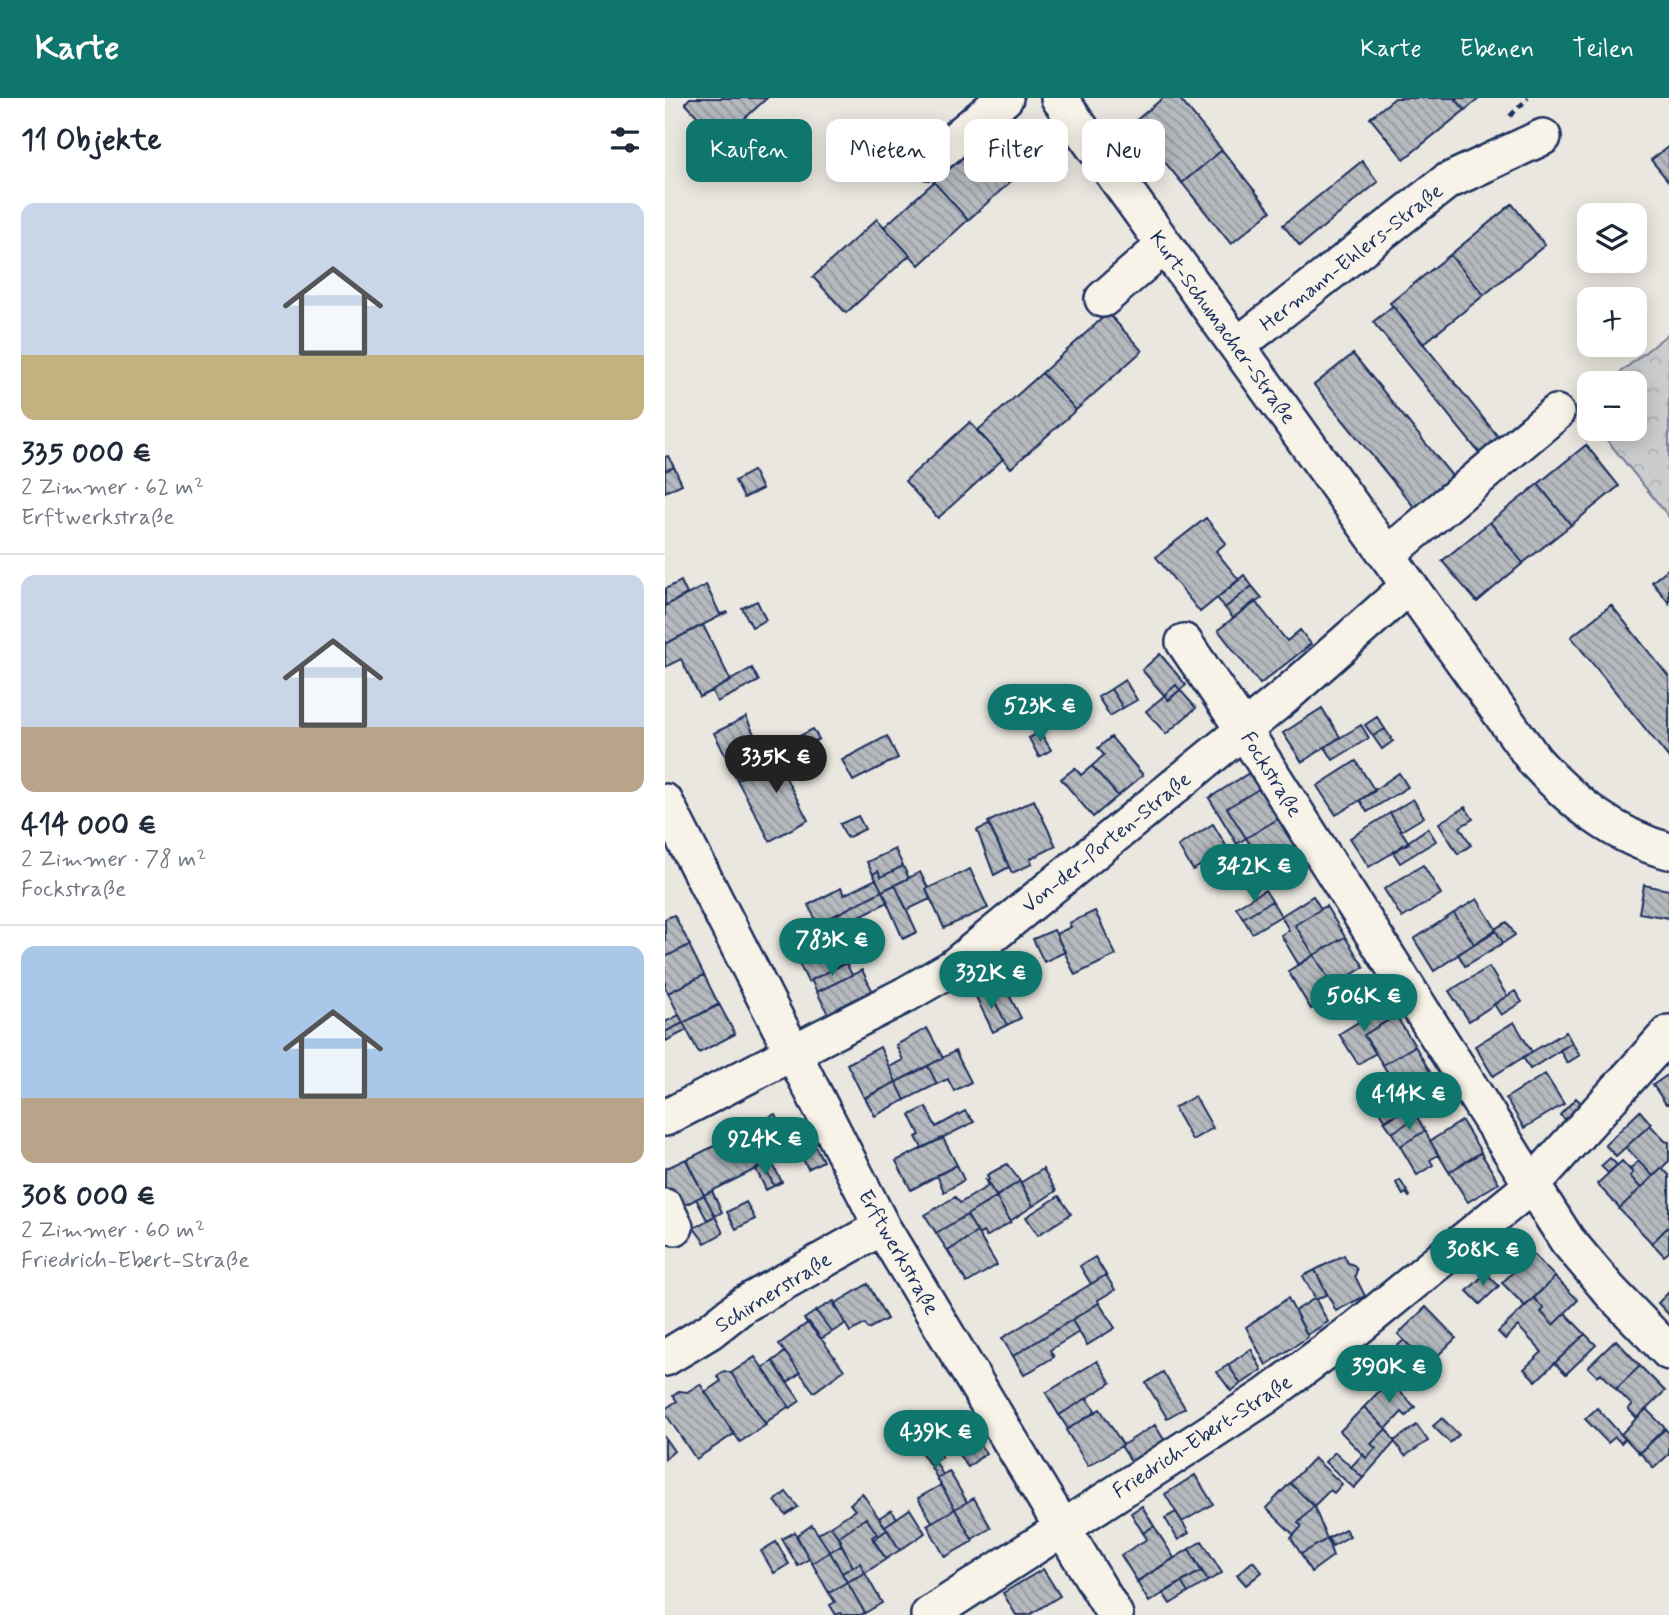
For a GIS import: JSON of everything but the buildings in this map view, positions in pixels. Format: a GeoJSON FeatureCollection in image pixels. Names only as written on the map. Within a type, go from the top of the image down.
{"type":"FeatureCollection","features":[{"type":"Feature","properties":{"kind":"street"},"geometry":{"type":"LineString","coordinates":[[950,144],[1005,98]]}},
{"type":"Feature","properties":{"kind":"street","name":"Kurt-Schumacher-Straße"},"geometry":{"type":"LineString","coordinates":[[1059,98],[1514,732],[1556,785],[1581,807],[1608,825],[1635,839],[1669,851]]}},
{"type":"Feature","properties":{"kind":"street","name":"Hermann-Ehlers-Straße"},"geometry":{"type":"LineString","coordinates":[[1238,345],[1446,182],[1543,137]]}},
{"type":"Feature","properties":{"kind":"street"},"geometry":{"type":"LineString","coordinates":[[1103,299],[1164,246]]}},
{"type":"Feature","properties":{"kind":"street"},"geometry":{"type":"LineString","coordinates":[[1387,555],[1556,413]]}},
{"type":"Feature","properties":{"kind":"street","name":"Von-der-Porten-Straße"},"geometry":{"type":"LineString","coordinates":[[665,1118],[952,968],[1325,661],[1409,586]]}},
{"type":"Feature","properties":{"kind":"street","name":"Fockstraße"},"geometry":{"type":"LineString","coordinates":[[1184,642],[1243,729],[1531,1186],[1587,1265],[1669,1352]]}},
{"type":"Feature","properties":{"kind":"street","name":"Erftwerkstraße"},"geometry":{"type":"LineString","coordinates":[[665,802],[882,1227],[1115,1615]]}},
{"type":"Feature","properties":{"kind":"street","name":"Friedrich-Ebert-Straße"},"geometry":{"type":"LineString","coordinates":[[929,1615],[1290,1380],[1357,1328],[1531,1186],[1669,1033]]}},
{"type":"Feature","properties":{"kind":"street","name":"Schirnerstraße"},"geometry":{"type":"LineString","coordinates":[[665,1357],[710,1331],[743,1305],[882,1227]]}},
{"type":"Feature","properties":{"kind":"green space"},"geometry":{"type":"Polygon","coordinates":[[[1669,333],[1669,517],[1608,441],[1647,441],[1647,371],[1622,371],[1639,357],[1647,357],[1647,351],[1669,333]]]}}]}
